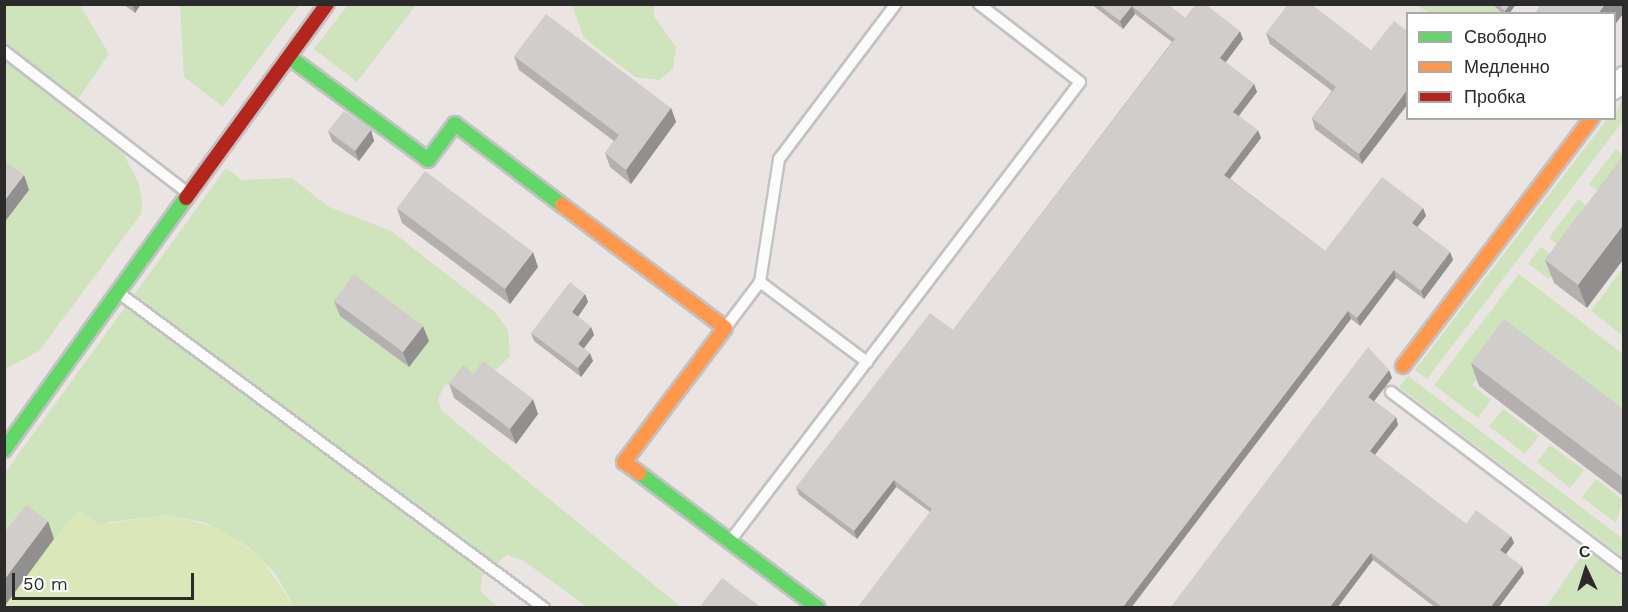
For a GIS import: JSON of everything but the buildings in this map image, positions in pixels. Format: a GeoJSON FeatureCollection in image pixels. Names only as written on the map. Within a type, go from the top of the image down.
{"type":"FeatureCollection","features":[{"type":"Feature","properties":{"kind":"street"},"geometry":{"type":"LineString","coordinates":[[4,450],[327,4]]}},
{"type":"Feature","properties":{"kind":"street"},"geometry":{"type":"LineString","coordinates":[[289,57],[428,160],[455,124],[725,328],[624,462],[818,608]]}},
{"type":"Feature","properties":{"kind":"street"},"geometry":{"type":"LineString","coordinates":[[1403,366],[1590,120]]}},
{"type":"Feature","properties":{"kind":"lane"},"geometry":{"type":"LineString","coordinates":[[725,328],[760,282],[778,159],[896,4]]}},
{"type":"Feature","properties":{"kind":"lane"},"geometry":{"type":"LineString","coordinates":[[730,542],[1080,82],[979,4]]}},
{"type":"Feature","properties":{"kind":"lane"},"geometry":{"type":"LineString","coordinates":[[4,51],[189,195]]}},
{"type":"Feature","properties":{"kind":"lane"},"geometry":{"type":"LineString","coordinates":[[760,282],[867,362]]}},
{"type":"Feature","properties":{"kind":"lane"},"geometry":{"type":"LineString","coordinates":[[118,292],[544,608]]}},
{"type":"Feature","properties":{"kind":"lane"},"geometry":{"type":"LineString","coordinates":[[1391,392],[1623,568]]}},
{"type":"Feature","properties":{"kind":"green space"},"geometry":{"type":"Polygon","coordinates":[[[180,4],[299,5],[223,107],[184,77],[180,4]]]}},
{"type":"Feature","properties":{"kind":"green space"},"geometry":{"type":"Polygon","coordinates":[[[5,5],[80,5],[109,54],[69,112],[123,153],[139,184],[142,202],[141,214],[39,351],[5,369],[4,223],[29,190],[5,171],[5,5]]]}},
{"type":"Feature","properties":{"kind":"green space"},"geometry":{"type":"Polygon","coordinates":[[[348,5],[416,5],[357,82],[314,49],[348,5]]]}},
{"type":"Feature","properties":{"kind":"green space"},"geometry":{"type":"Polygon","coordinates":[[[572,5],[654,5],[654,16],[676,47],[673,69],[659,80],[635,77],[584,38],[572,5]]]}},
{"type":"Feature","properties":{"kind":"green space"},"geometry":{"type":"Polygon","coordinates":[[[1417,5],[1492,5],[1502,12],[1428,12],[1417,5]]]}},
{"type":"Feature","properties":{"kind":"green space"},"geometry":{"type":"Polygon","coordinates":[[[1623,97],[1623,121],[1427,379],[1415,370],[1606,120],[1616,120],[1616,113],[1623,97]]]}},
{"type":"Feature","properties":{"kind":"green space"},"geometry":{"type":"Polygon","coordinates":[[[1616,149],[1623,155],[1623,181],[1610,199],[1589,184],[1616,149]]]}},
{"type":"Feature","properties":{"kind":"green space"},"geometry":{"type":"Polygon","coordinates":[[[226,168],[242,180],[292,178],[329,207],[391,231],[495,312],[508,330],[510,356],[496,370],[445,385],[438,399],[442,411],[681,607],[587,607],[524,561],[507,555],[482,576],[480,591],[498,607],[294,607],[276,574],[250,548],[207,523],[168,515],[110,522],[5,561],[5,473],[226,168]]]}},
{"type":"Feature","properties":{"kind":"green space"},"geometry":{"type":"Polygon","coordinates":[[[1578,199],[1598,214],[1568,253],[1549,238],[1578,199]]]}},
{"type":"Feature","properties":{"kind":"green space"},"geometry":{"type":"Polygon","coordinates":[[[1541,247],[1561,262],[1549,279],[1528,264],[1541,247]]]}},
{"type":"Feature","properties":{"kind":"green space"},"geometry":{"type":"Polygon","coordinates":[[[1623,268],[1623,336],[1591,311],[1623,268]]]}},
{"type":"Feature","properties":{"kind":"green space"},"geometry":{"type":"Polygon","coordinates":[[[1519,274],[1623,354],[1623,419],[1512,335],[1472,385],[1491,400],[1478,418],[1434,385],[1519,274]]]}},
{"type":"Feature","properties":{"kind":"green space"},"geometry":{"type":"Polygon","coordinates":[[[1408,376],[1623,539],[1623,557],[1399,387],[1408,376]]]}},
{"type":"Feature","properties":{"kind":"green space"},"geometry":{"type":"Polygon","coordinates":[[[1503,409],[1539,436],[1525,454],[1489,426],[1503,409]]]}},
{"type":"Feature","properties":{"kind":"green space"},"geometry":{"type":"Polygon","coordinates":[[[1550,445],[1584,470],[1570,488],[1537,462],[1550,445]]]}},
{"type":"Feature","properties":{"kind":"green space"},"geometry":{"type":"Polygon","coordinates":[[[1596,479],[1623,500],[1616,523],[1582,497],[1596,479]]]}},
{"type":"Feature","properties":{"kind":"green space"},"geometry":{"type":"Polygon","coordinates":[[[78,510],[100,525],[168,515],[215,527],[259,555],[294,607],[5,607],[4,561],[33,523],[54,539],[78,510]]]}},
{"type":"Feature","properties":{"kind":"green space"},"geometry":{"type":"Polygon","coordinates":[[[1586,549],[1623,578],[1623,607],[1546,607],[1586,549]]]}},
{"type":"Feature","properties":{"kind":"traffic: fast"},"geometry":{"type":"LineString","coordinates":[[289,57],[428,160],[455,124],[562,205]]}},
{"type":"Feature","properties":{"kind":"traffic: fast"},"geometry":{"type":"LineString","coordinates":[[4,450],[186,198]]}},
{"type":"Feature","properties":{"kind":"traffic: fast"},"geometry":{"type":"LineString","coordinates":[[639,473],[818,608]]}},
{"type":"Feature","properties":{"kind":"traffic: slow"},"geometry":{"type":"LineString","coordinates":[[1403,366],[1590,120]]}},
{"type":"Feature","properties":{"kind":"traffic: slow"},"geometry":{"type":"LineString","coordinates":[[562,205],[725,328],[624,462],[639,473]]}},
{"type":"Feature","properties":{"kind":"traffic: jam"},"geometry":{"type":"LineString","coordinates":[[186,198],[327,4]]}}]}
